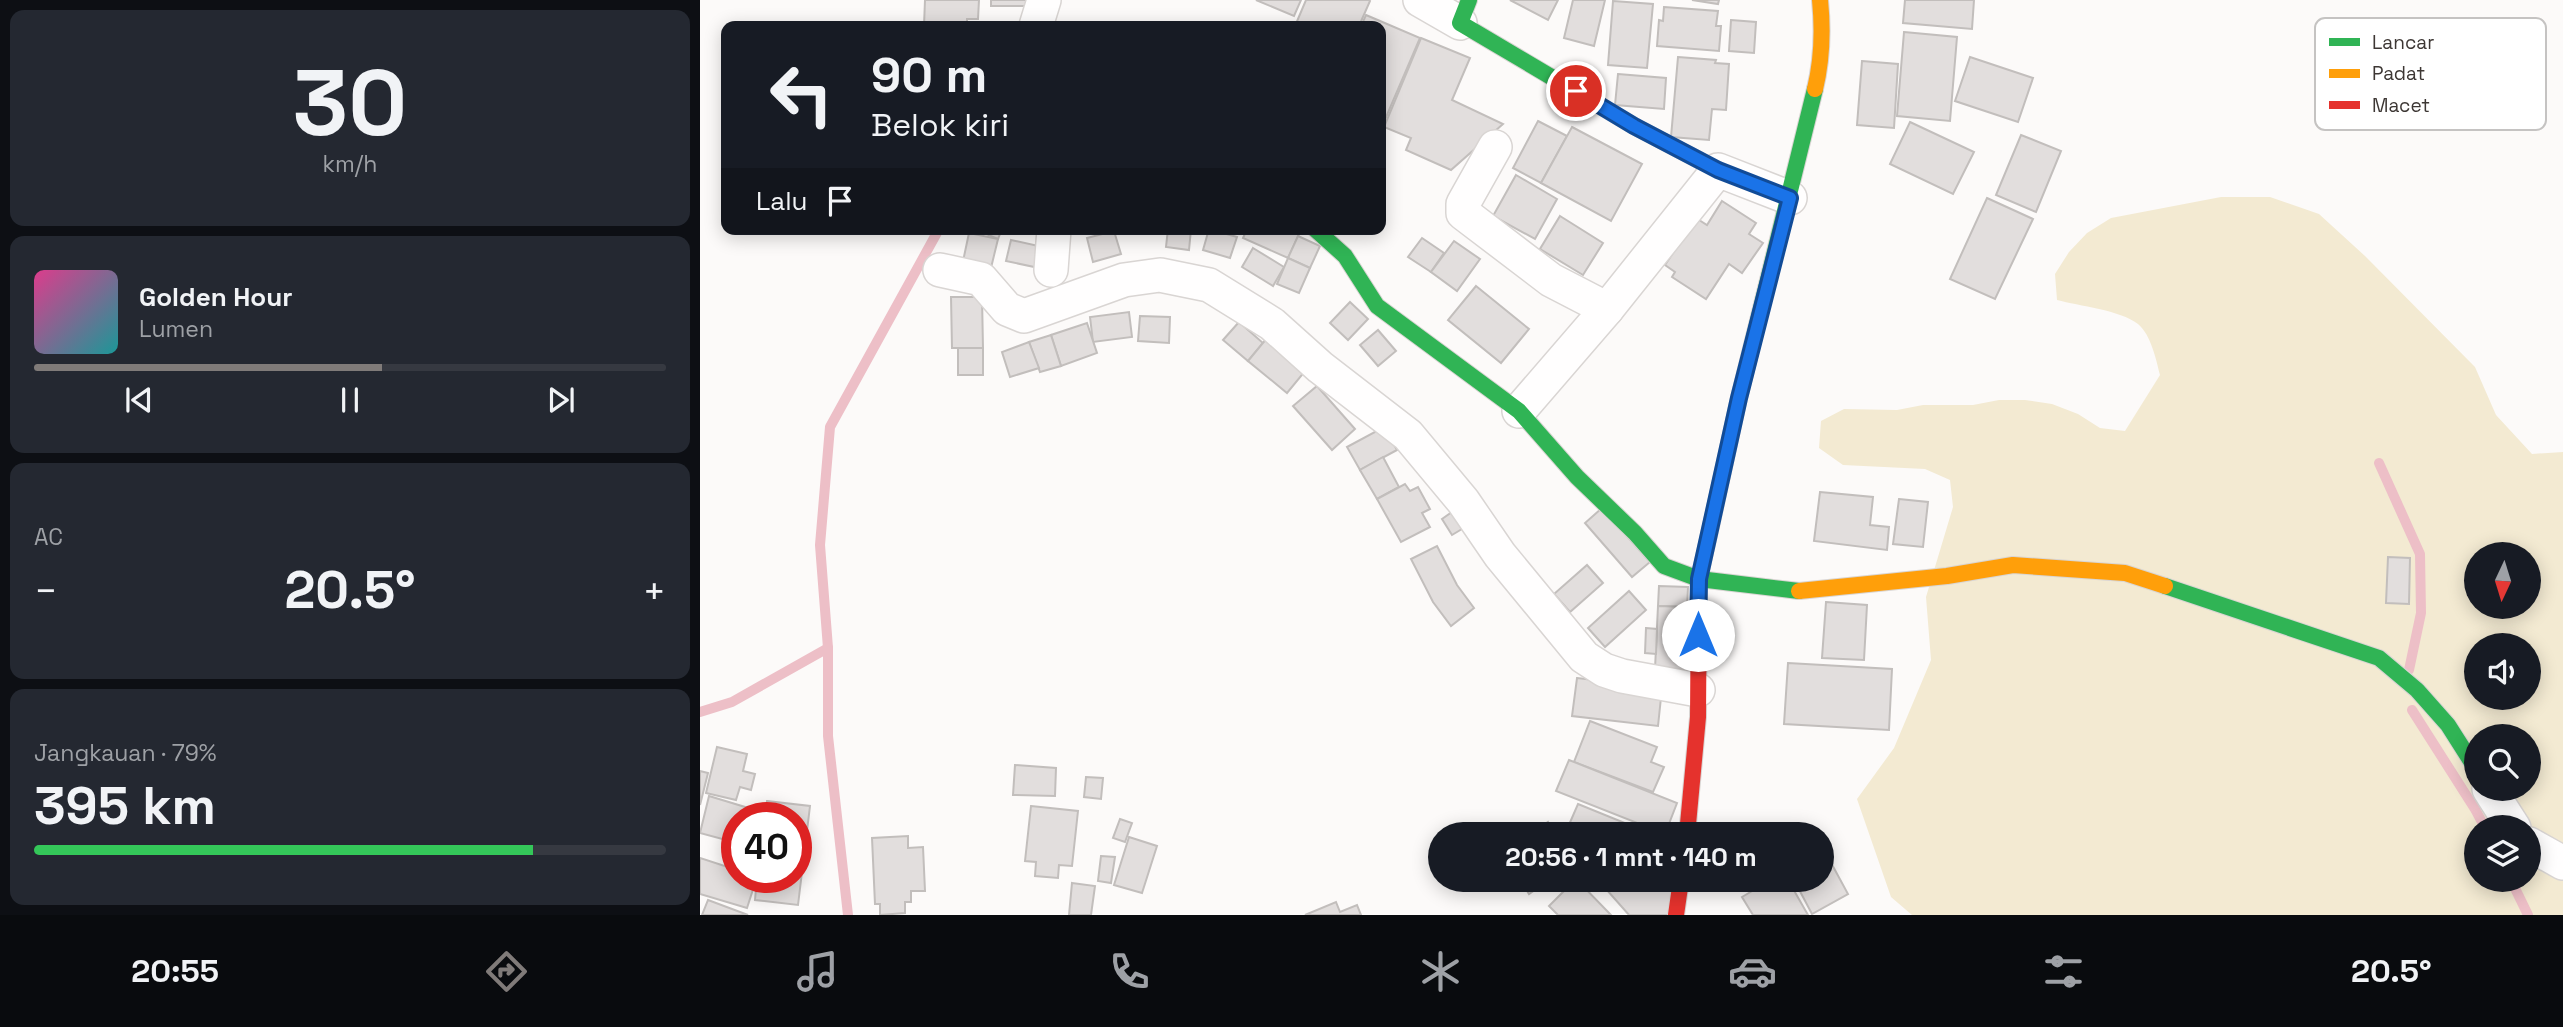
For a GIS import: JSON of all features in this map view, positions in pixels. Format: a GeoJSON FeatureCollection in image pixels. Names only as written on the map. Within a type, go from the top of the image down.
{"type":"FeatureCollection","features":[{"type":"Feature","properties":{"kind":"street"},"geometry":{"type":"LineString","coordinates":[[1038,21],[1044,0]]}},
{"type":"Feature","properties":{"kind":"street"},"geometry":{"type":"LineString","coordinates":[[1420,0],[1464,11],[1634,126],[1718,170],[1790,198]]}},
{"type":"Feature","properties":{"kind":"street"},"geometry":{"type":"LineString","coordinates":[[1688,822],[1698,717],[1699,579],[1739,398],[1820,68],[1820,0]]}},
{"type":"Feature","properties":{"kind":"street"},"geometry":{"type":"LineString","coordinates":[[1495,147],[1463,204],[1463,214],[1550,280],[1608,309]]}},
{"type":"Feature","properties":{"kind":"street"},"geometry":{"type":"LineString","coordinates":[[1519,411],[1608,309],[1718,170]]}},
{"type":"Feature","properties":{"kind":"street"},"geometry":{"type":"LineString","coordinates":[[1051,270],[1054,235]]}},
{"type":"Feature","properties":{"kind":"street"},"geometry":{"type":"LineString","coordinates":[[1322,235],[1345,256],[1377,306],[1519,411],[1577,477],[1635,533],[1664,566],[1699,579],[1802,591],[1947,576],[2012,565],[2125,573],[2379,658],[2417,690],[2448,725],[2464,750]]}},
{"type":"Feature","properties":{"kind":"street"},"geometry":{"type":"LineString","coordinates":[[940,270],[981,279],[1007,309],[1024,316],[1124,280],[1160,275],[1209,285],[1272,324],[1320,368],[1408,435],[1463,501],[1500,555],[1584,657],[1604,670],[1622,676],[1698,690]]}},
{"type":"Feature","properties":{"kind":"street"},"geometry":{"type":"LineString","coordinates":[[2541,851],[2563,863]]}},
{"type":"Feature","properties":{"kind":"street"},"geometry":{"type":"LineString","coordinates":[[1676,915],[1679,892]]}},
{"type":"Feature","properties":{"kind":"shaded area"},"geometry":{"type":"Polygon","coordinates":[[[2221,197],[2270,197],[2319,214],[2365,256],[2475,367],[2496,415],[2532,454],[2563,452],[2563,915],[1912,915],[1891,897],[1857,799],[1894,748],[1931,660],[1926,597],[1953,507],[1950,480],[1925,469],[1843,465],[1819,448],[1821,421],[1844,409],[1897,410],[1923,405],[1973,405],[1999,400],[2025,400],[2052,404],[2078,414],[2100,428],[2125,431],[2160,375],[2150,341],[2138,324],[2110,312],[2057,300],[2055,274],[2069,252],[2087,233],[2111,218],[2221,197]]]}},
{"type":"Feature","properties":{"kind":"building"},"geometry":{"type":"Polygon","coordinates":[[[925,0],[979,0],[978,19],[924,21],[925,0]]]}},
{"type":"Feature","properties":{"kind":"building"},"geometry":{"type":"Polygon","coordinates":[[[991,0],[1036,0],[1036,6],[991,6],[991,0]]]}},
{"type":"Feature","properties":{"kind":"building"},"geometry":{"type":"Polygon","coordinates":[[[1256,0],[1301,0],[1294,16],[1256,0]]]}},
{"type":"Feature","properties":{"kind":"building"},"geometry":{"type":"Polygon","coordinates":[[[1306,0],[1370,1],[1361,21],[1297,21],[1306,0]]]}},
{"type":"Feature","properties":{"kind":"building"},"geometry":{"type":"Polygon","coordinates":[[[1510,0],[1558,0],[1548,20],[1510,0]]]}},
{"type":"Feature","properties":{"kind":"building"},"geometry":{"type":"Polygon","coordinates":[[[1573,0],[1605,0],[1594,46],[1564,38],[1573,0]]]}},
{"type":"Feature","properties":{"kind":"building"},"geometry":{"type":"Polygon","coordinates":[[[1692,0],[1719,0],[1718,4],[1692,0]]]}},
{"type":"Feature","properties":{"kind":"building"},"geometry":{"type":"Polygon","coordinates":[[[1905,0],[1974,0],[1972,29],[1903,23],[1905,0]]]}},
{"type":"Feature","properties":{"kind":"building"},"geometry":{"type":"Polygon","coordinates":[[[1613,1],[1653,4],[1647,68],[1608,65],[1613,1]]]}},
{"type":"Feature","properties":{"kind":"building"},"geometry":{"type":"Polygon","coordinates":[[[1664,7],[1718,11],[1716,26],[1721,26],[1719,51],[1657,46],[1659,20],[1663,21],[1664,7]]]}},
{"type":"Feature","properties":{"kind":"building"},"geometry":{"type":"Polygon","coordinates":[[[1366,15],[1380,21],[1363,21],[1366,15]]]}},
{"type":"Feature","properties":{"kind":"building"},"geometry":{"type":"Polygon","coordinates":[[[1731,20],[1756,22],[1754,53],[1729,51],[1731,20]]]}},
{"type":"Feature","properties":{"kind":"building"},"geometry":{"type":"Polygon","coordinates":[[[1386,24],[1420,38],[1386,117],[1386,24]]]}},
{"type":"Feature","properties":{"kind":"building"},"geometry":{"type":"Polygon","coordinates":[[[1904,32],[1957,37],[1950,121],[1897,116],[1904,32]]]}},
{"type":"Feature","properties":{"kind":"building"},"geometry":{"type":"Polygon","coordinates":[[[1421,38],[1470,58],[1452,100],[1503,124],[1451,170],[1406,150],[1411,138],[1386,128],[1421,38]]]}},
{"type":"Feature","properties":{"kind":"building"},"geometry":{"type":"Polygon","coordinates":[[[1678,57],[1716,60],[1715,63],[1729,64],[1726,110],[1712,109],[1709,140],[1671,137],[1678,57]]]}},
{"type":"Feature","properties":{"kind":"building"},"geometry":{"type":"Polygon","coordinates":[[[1970,57],[2033,78],[2018,122],[1955,101],[1970,57]]]}},
{"type":"Feature","properties":{"kind":"building"},"geometry":{"type":"Polygon","coordinates":[[[1862,61],[1898,64],[1894,128],[1857,125],[1862,61]]]}},
{"type":"Feature","properties":{"kind":"building"},"geometry":{"type":"Polygon","coordinates":[[[1618,74],[1666,78],[1664,109],[1615,105],[1618,74]]]}},
{"type":"Feature","properties":{"kind":"building"},"geometry":{"type":"Polygon","coordinates":[[[1538,121],[1567,136],[1541,183],[1513,168],[1538,121]]]}},
{"type":"Feature","properties":{"kind":"building"},"geometry":{"type":"Polygon","coordinates":[[[1910,122],[1974,152],[1953,194],[1890,164],[1910,122]]]}},
{"type":"Feature","properties":{"kind":"building"},"geometry":{"type":"Polygon","coordinates":[[[1572,127],[1642,164],[1611,221],[1541,183],[1572,127]]]}},
{"type":"Feature","properties":{"kind":"building"},"geometry":{"type":"Polygon","coordinates":[[[2021,135],[2061,151],[2036,212],[1996,195],[2021,135]]]}},
{"type":"Feature","properties":{"kind":"building"},"geometry":{"type":"Polygon","coordinates":[[[1516,175],[1557,199],[1535,239],[1493,216],[1516,175]]]}},
{"type":"Feature","properties":{"kind":"building"},"geometry":{"type":"Polygon","coordinates":[[[1987,198],[2033,219],[1995,299],[1950,279],[1987,198]]]}},
{"type":"Feature","properties":{"kind":"building"},"geometry":{"type":"Polygon","coordinates":[[[1722,201],[1756,223],[1749,234],[1763,243],[1742,273],[1729,264],[1706,299],[1672,277],[1675,272],[1665,265],[1696,218],[1707,225],[1722,201]]]}},
{"type":"Feature","properties":{"kind":"building"},"geometry":{"type":"Polygon","coordinates":[[[1560,216],[1603,243],[1583,275],[1540,249],[1560,216]]]}},
{"type":"Feature","properties":{"kind":"building"},"geometry":{"type":"Polygon","coordinates":[[[969,235],[998,239],[990,272],[962,266],[969,235]]]}},
{"type":"Feature","properties":{"kind":"building"},"geometry":{"type":"Polygon","coordinates":[[[1115,235],[1121,254],[1093,262],[1087,238],[1115,235]]]}},
{"type":"Feature","properties":{"kind":"building"},"geometry":{"type":"Polygon","coordinates":[[[1167,235],[1190,235],[1189,250],[1166,247],[1167,235]]]}},
{"type":"Feature","properties":{"kind":"building"},"geometry":{"type":"Polygon","coordinates":[[[1207,235],[1237,237],[1230,258],[1203,250],[1207,235]]]}},
{"type":"Feature","properties":{"kind":"building"},"geometry":{"type":"Polygon","coordinates":[[[1244,235],[1299,235],[1288,258],[1243,238],[1244,235]]]}},
{"type":"Feature","properties":{"kind":"building"},"geometry":{"type":"Polygon","coordinates":[[[1298,236],[1320,246],[1310,268],[1288,258],[1298,236]]]}},
{"type":"Feature","properties":{"kind":"building"},"geometry":{"type":"Polygon","coordinates":[[[1422,238],[1444,253],[1431,272],[1408,257],[1422,238]]]}},
{"type":"Feature","properties":{"kind":"building"},"geometry":{"type":"Polygon","coordinates":[[[1011,240],[1043,247],[1039,268],[1006,261],[1011,240]]]}},
{"type":"Feature","properties":{"kind":"building"},"geometry":{"type":"Polygon","coordinates":[[[1454,241],[1480,259],[1457,291],[1431,272],[1454,241]]]}},
{"type":"Feature","properties":{"kind":"building"},"geometry":{"type":"Polygon","coordinates":[[[1253,248],[1284,267],[1273,286],[1242,267],[1253,248]]]}},
{"type":"Feature","properties":{"kind":"building"},"geometry":{"type":"Polygon","coordinates":[[[1288,258],[1310,268],[1299,293],[1277,284],[1288,258]]]}},
{"type":"Feature","properties":{"kind":"building"},"geometry":{"type":"Polygon","coordinates":[[[1476,286],[1529,329],[1501,363],[1448,320],[1476,286]]]}},
{"type":"Feature","properties":{"kind":"building"},"geometry":{"type":"Polygon","coordinates":[[[951,297],[982,297],[983,348],[952,348],[951,297]]]}},
{"type":"Feature","properties":{"kind":"building"},"geometry":{"type":"Polygon","coordinates":[[[1350,302],[1368,319],[1348,340],[1330,323],[1350,302]]]}},
{"type":"Feature","properties":{"kind":"building"},"geometry":{"type":"Polygon","coordinates":[[[1129,312],[1132,337],[1093,342],[1090,317],[1129,312]]]}},
{"type":"Feature","properties":{"kind":"building"},"geometry":{"type":"Polygon","coordinates":[[[1140,316],[1170,317],[1169,343],[1138,341],[1140,316]]]}},
{"type":"Feature","properties":{"kind":"building"},"geometry":{"type":"Polygon","coordinates":[[[1239,322],[1263,343],[1248,361],[1223,340],[1239,322]]]}},
{"type":"Feature","properties":{"kind":"building"},"geometry":{"type":"Polygon","coordinates":[[[1087,323],[1097,353],[1061,366],[1051,335],[1087,323]]]}},
{"type":"Feature","properties":{"kind":"building"},"geometry":{"type":"Polygon","coordinates":[[[1378,330],[1396,351],[1378,366],[1360,345],[1378,330]]]}},
{"type":"Feature","properties":{"kind":"building"},"geometry":{"type":"Polygon","coordinates":[[[1051,335],[1061,366],[1040,372],[1029,342],[1051,335]]]}},
{"type":"Feature","properties":{"kind":"building"},"geometry":{"type":"Polygon","coordinates":[[[1267,338],[1306,370],[1287,393],[1248,361],[1267,338]]]}},
{"type":"Feature","properties":{"kind":"building"},"geometry":{"type":"Polygon","coordinates":[[[1029,342],[1039,368],[1010,377],[1002,352],[1029,342]]]}},
{"type":"Feature","properties":{"kind":"building"},"geometry":{"type":"Polygon","coordinates":[[[958,348],[983,348],[983,375],[958,375],[958,348]]]}},
{"type":"Feature","properties":{"kind":"building"},"geometry":{"type":"Polygon","coordinates":[[[1317,386],[1355,429],[1332,450],[1293,406],[1317,386]]]}},
{"type":"Feature","properties":{"kind":"building"},"geometry":{"type":"Polygon","coordinates":[[[1384,427],[1397,450],[1360,470],[1347,447],[1384,427]]]}},
{"type":"Feature","properties":{"kind":"building"},"geometry":{"type":"Polygon","coordinates":[[[1383,457],[1399,487],[1377,499],[1360,470],[1383,457]]]}},
{"type":"Feature","properties":{"kind":"building"},"geometry":{"type":"Polygon","coordinates":[[[1405,484],[1410,491],[1418,487],[1430,509],[1422,513],[1430,527],[1401,542],[1377,499],[1405,484]]]}},
{"type":"Feature","properties":{"kind":"building"},"geometry":{"type":"Polygon","coordinates":[[[1820,492],[1873,497],[1870,525],[1889,527],[1887,550],[1814,541],[1820,492]]]}},
{"type":"Feature","properties":{"kind":"building"},"geometry":{"type":"Polygon","coordinates":[[[1899,499],[1928,502],[1923,547],[1893,544],[1899,499]]]}},
{"type":"Feature","properties":{"kind":"building"},"geometry":{"type":"Polygon","coordinates":[[[1602,508],[1650,562],[1632,577],[1585,523],[1602,508]]]}},
{"type":"Feature","properties":{"kind":"building"},"geometry":{"type":"Polygon","coordinates":[[[1452,512],[1462,529],[1452,535],[1442,519],[1452,512]]]}},
{"type":"Feature","properties":{"kind":"building"},"geometry":{"type":"Polygon","coordinates":[[[1437,546],[1457,585],[1474,608],[1451,626],[1433,602],[1411,559],[1437,546]]]}},
{"type":"Feature","properties":{"kind":"building"},"geometry":{"type":"Polygon","coordinates":[[[2388,557],[2410,558],[2409,604],[2386,603],[2388,557]]]}},
{"type":"Feature","properties":{"kind":"building"},"geometry":{"type":"Polygon","coordinates":[[[1587,565],[1603,583],[1570,612],[1554,594],[1587,565]]]}},
{"type":"Feature","properties":{"kind":"building"},"geometry":{"type":"Polygon","coordinates":[[[1659,586],[1688,587],[1687,607],[1658,606],[1659,586]]]}},
{"type":"Feature","properties":{"kind":"building"},"geometry":{"type":"Polygon","coordinates":[[[1629,591],[1646,610],[1605,647],[1588,628],[1629,591]]]}},
{"type":"Feature","properties":{"kind":"building"},"geometry":{"type":"Polygon","coordinates":[[[1826,602],[1867,605],[1864,660],[1822,658],[1826,602]]]}},
{"type":"Feature","properties":{"kind":"building"},"geometry":{"type":"Polygon","coordinates":[[[1658,606],[1687,607],[1684,670],[1655,669],[1658,606]]]}},
{"type":"Feature","properties":{"kind":"building"},"geometry":{"type":"Polygon","coordinates":[[[1646,628],[1657,629],[1656,654],[1645,653],[1646,628]]]}},
{"type":"Feature","properties":{"kind":"building"},"geometry":{"type":"Polygon","coordinates":[[[1788,663],[1892,669],[1889,730],[1784,724],[1788,663]]]}},
{"type":"Feature","properties":{"kind":"building"},"geometry":{"type":"Polygon","coordinates":[[[1577,678],[1662,688],[1658,726],[1572,716],[1577,678]]]}},
{"type":"Feature","properties":{"kind":"building"},"geometry":{"type":"Polygon","coordinates":[[[1590,721],[1657,747],[1651,762],[1664,767],[1653,792],[1574,762],[1590,721]]]}},
{"type":"Feature","properties":{"kind":"building"},"geometry":{"type":"Polygon","coordinates":[[[717,747],[747,754],[743,771],[755,774],[751,790],[740,787],[736,800],[706,793],[717,747]]]}},
{"type":"Feature","properties":{"kind":"building"},"geometry":{"type":"Polygon","coordinates":[[[1569,760],[1677,803],[1670,822],[1635,822],[1556,791],[1569,760]]]}},
{"type":"Feature","properties":{"kind":"building"},"geometry":{"type":"Polygon","coordinates":[[[1015,765],[1056,768],[1055,796],[1013,795],[1015,765]]]}},
{"type":"Feature","properties":{"kind":"building"},"geometry":{"type":"Polygon","coordinates":[[[700,771],[708,773],[700,805],[700,771]]]}},
{"type":"Feature","properties":{"kind":"building"},"geometry":{"type":"Polygon","coordinates":[[[1086,777],[1103,778],[1101,799],[1084,797],[1086,777]]]}},
{"type":"Feature","properties":{"kind":"building"},"geometry":{"type":"Polygon","coordinates":[[[709,796],[729,802],[721,802],[721,839],[700,833],[709,796]]]}},
{"type":"Feature","properties":{"kind":"building"},"geometry":{"type":"Polygon","coordinates":[[[1578,804],[1622,822],[1570,822],[1578,804]]]}},
{"type":"Feature","properties":{"kind":"building"},"geometry":{"type":"Polygon","coordinates":[[[1031,806],[1078,811],[1072,866],[1059,865],[1058,878],[1035,876],[1036,862],[1025,861],[1031,806]]]}},
{"type":"Feature","properties":{"kind":"building"},"geometry":{"type":"Polygon","coordinates":[[[1120,819],[1132,823],[1125,842],[1113,838],[1120,819]]]}},
{"type":"Feature","properties":{"kind":"building"},"geometry":{"type":"Polygon","coordinates":[[[908,836],[908,848],[923,847],[925,891],[911,891],[911,902],[905,902],[905,913],[880,915],[880,904],[875,904],[872,838],[908,836]]]}},
{"type":"Feature","properties":{"kind":"building"},"geometry":{"type":"Polygon","coordinates":[[[1129,837],[1157,846],[1142,893],[1114,885],[1129,837]]]}},
{"type":"Feature","properties":{"kind":"building"},"geometry":{"type":"Polygon","coordinates":[[[1101,856],[1115,857],[1111,883],[1098,881],[1101,856]]]}},
{"type":"Feature","properties":{"kind":"building"},"geometry":{"type":"Polygon","coordinates":[[[700,858],[721,865],[721,893],[752,893],[747,908],[700,894],[700,858]]]}},
{"type":"Feature","properties":{"kind":"building"},"geometry":{"type":"Polygon","coordinates":[[[1834,868],[1848,894],[1812,914],[1800,892],[1834,892],[1834,868]]]}},
{"type":"Feature","properties":{"kind":"building"},"geometry":{"type":"Polygon","coordinates":[[[1072,883],[1095,886],[1091,915],[1069,915],[1072,883]]]}},
{"type":"Feature","properties":{"kind":"building"},"geometry":{"type":"Polygon","coordinates":[[[1563,892],[1589,892],[1611,915],[1558,915],[1549,906],[1563,892]]]}},
{"type":"Feature","properties":{"kind":"building"},"geometry":{"type":"Polygon","coordinates":[[[1609,892],[1675,892],[1671,915],[1629,915],[1609,892]]]}},
{"type":"Feature","properties":{"kind":"building"},"geometry":{"type":"Polygon","coordinates":[[[1751,892],[1795,892],[1808,915],[1753,915],[1742,897],[1751,892]]]}},
{"type":"Feature","properties":{"kind":"building"},"geometry":{"type":"Polygon","coordinates":[[[756,893],[799,893],[798,905],[755,900],[756,893]]]}},
{"type":"Feature","properties":{"kind":"building"},"geometry":{"type":"Polygon","coordinates":[[[708,900],[748,915],[702,915],[708,900]]]}},
{"type":"Feature","properties":{"kind":"building"},"geometry":{"type":"Polygon","coordinates":[[[1336,902],[1340,912],[1357,905],[1361,915],[1305,915],[1336,902]]]}},
{"type":"Feature","properties":{"kind":"waterway"},"geometry":{"type":"LineString","coordinates":[[848,915],[828,736],[828,648],[820,545],[830,427],[936,235]]}},
{"type":"Feature","properties":{"kind":"waterway"},"geometry":{"type":"LineString","coordinates":[[2379,463],[2420,554],[2421,613],[2409,670]]}},
{"type":"Feature","properties":{"kind":"waterway"},"geometry":{"type":"LineString","coordinates":[[700,712],[732,702],[828,648]]}},
{"type":"Feature","properties":{"kind":"waterway"},"geometry":{"type":"LineString","coordinates":[[2412,710],[2478,815]]}},
{"type":"Feature","properties":{"kind":"waterway"},"geometry":{"type":"LineString","coordinates":[[2517,892],[2528,915]]}},
{"type":"Feature","properties":{"kind":"traffic: fast"},"geometry":{"type":"LineString","coordinates":[[1469,0],[1460,23],[1634,126],[1718,170]]}},
{"type":"Feature","properties":{"kind":"traffic: fast"},"geometry":{"type":"LineString","coordinates":[[1711,526],[1739,398],[1815,89]]}},
{"type":"Feature","properties":{"kind":"traffic: fast"},"geometry":{"type":"LineString","coordinates":[[1322,235],[1345,256],[1377,306],[1519,411],[1577,477],[1635,533],[1664,566],[1699,579],[1799,591]]}},
{"type":"Feature","properties":{"kind":"traffic: fast"},"geometry":{"type":"LineString","coordinates":[[2165,586],[2379,658],[2417,690],[2448,725],[2464,750]]}},
{"type":"Feature","properties":{"kind":"traffic: slow"},"geometry":{"type":"LineString","coordinates":[[1815,89],[1821,45],[1820,0]]}},
{"type":"Feature","properties":{"kind":"traffic: slow"},"geometry":{"type":"LineString","coordinates":[[1799,591],[1947,576],[2013,565],[2125,573],[2165,586]]}},
{"type":"Feature","properties":{"kind":"traffic: jam"},"geometry":{"type":"LineString","coordinates":[[1688,822],[1698,717],[1699,579],[1711,526]]}},
{"type":"Feature","properties":{"kind":"traffic: jam"},"geometry":{"type":"LineString","coordinates":[[1676,915],[1679,892]]}},
{"type":"Feature","properties":{"kind":"route"},"geometry":{"type":"LineString","coordinates":[[1576,91],[1634,126],[1718,170],[1790,198],[1739,398],[1699,579],[1698,635]]}}]}
